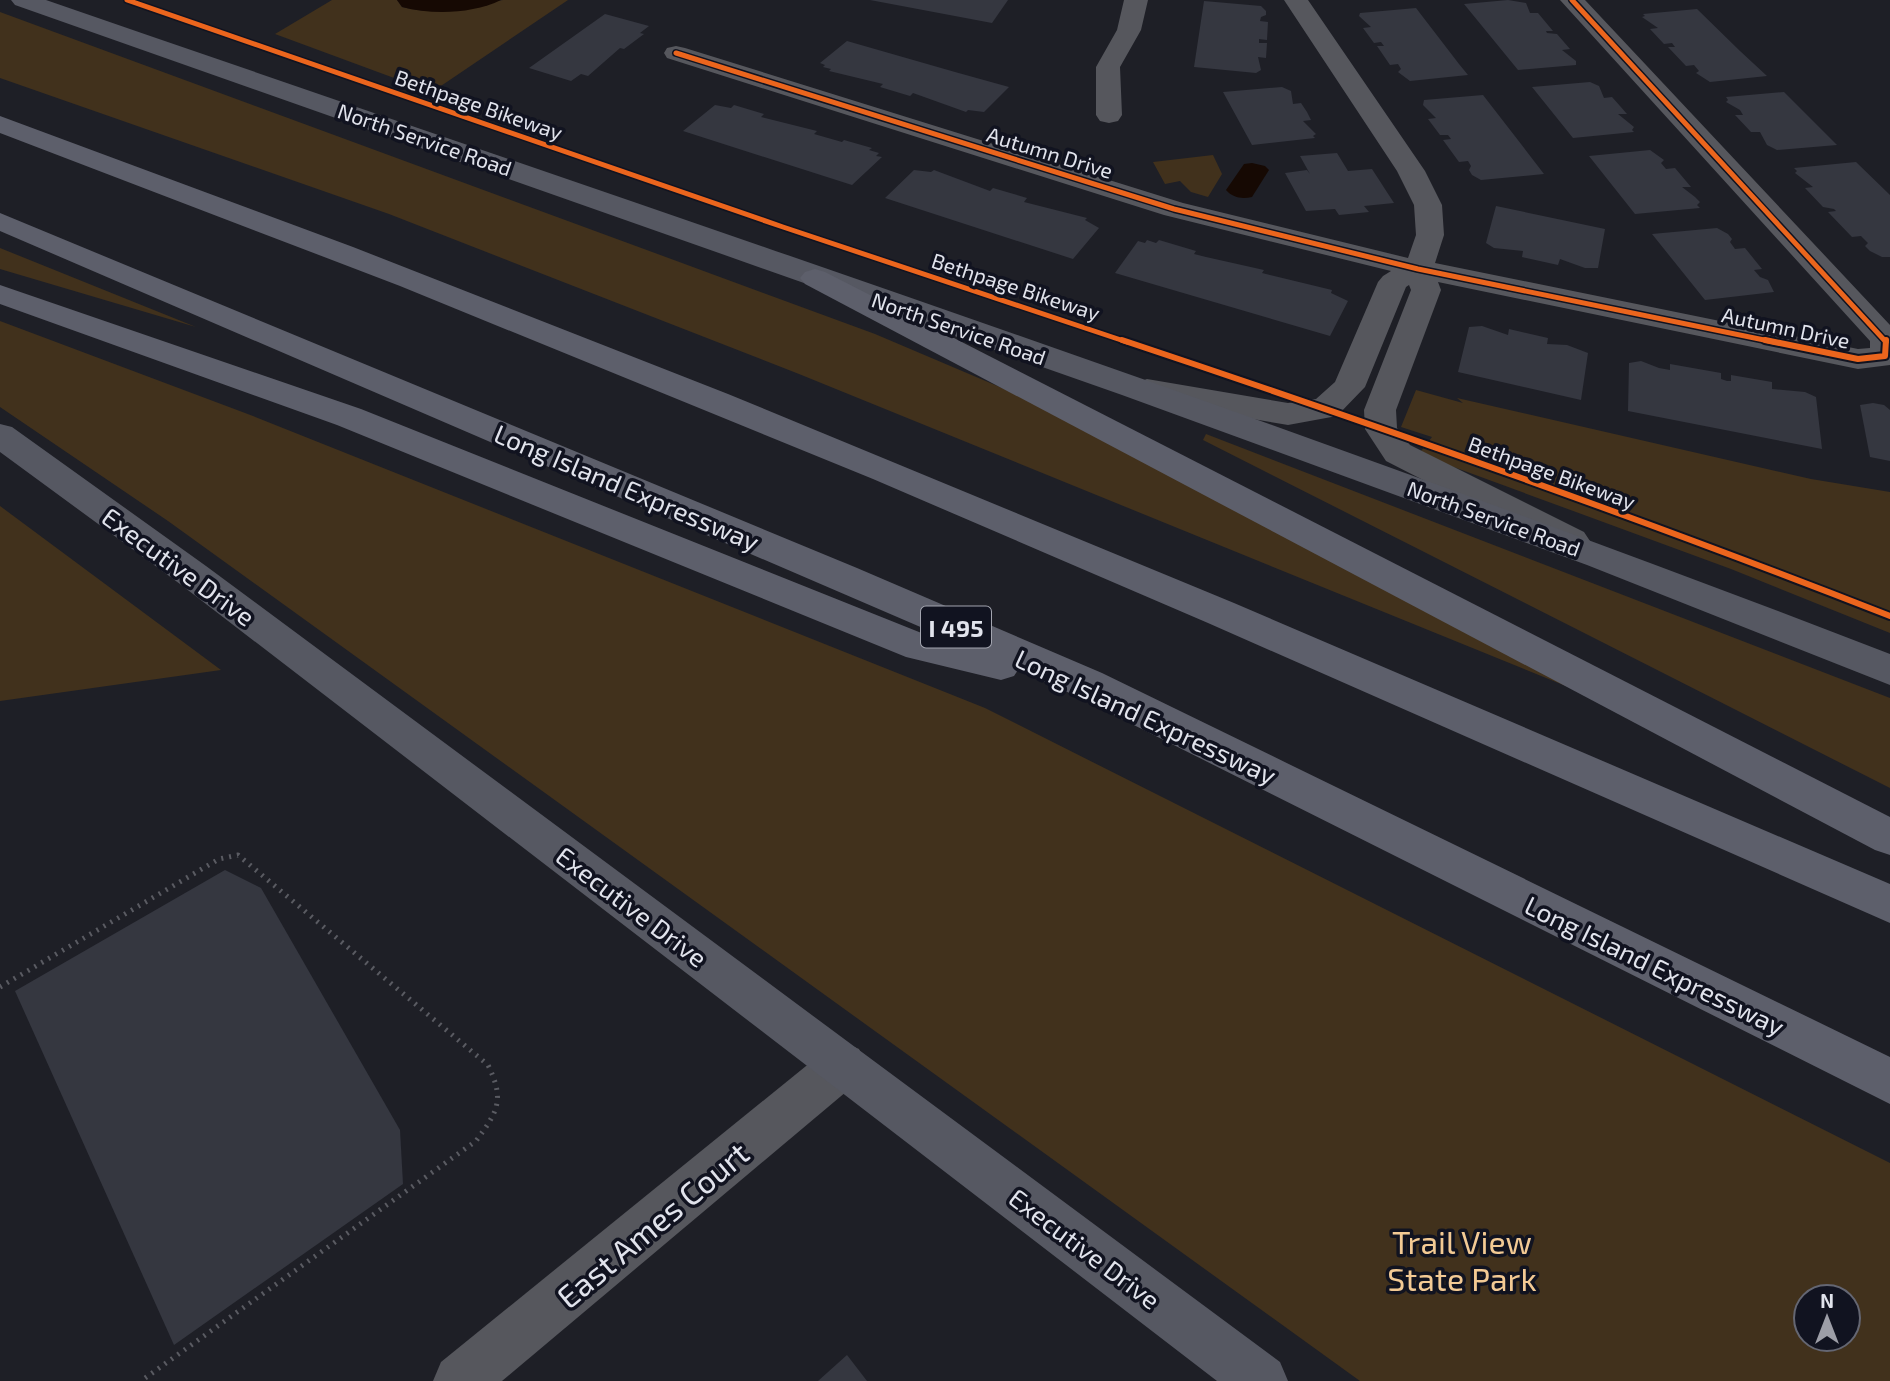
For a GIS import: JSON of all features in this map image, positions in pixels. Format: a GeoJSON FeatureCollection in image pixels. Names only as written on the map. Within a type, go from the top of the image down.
{"type":"FeatureCollection","features":[{"type":"Feature","properties":{"kind":"highway"},"geometry":{"type":"LineString","coordinates":[[0,124],[545,332],[935,492],[1424,698],[1890,904]]}},
{"type":"Feature","properties":{"kind":"highway","name":"Long Island Expressway"},"geometry":{"type":"LineString","coordinates":[[0,221],[1088,684],[1890,1081]]}},
{"type":"Feature","properties":{"kind":"highway"},"geometry":{"type":"LineString","coordinates":[[815,278],[1890,837]]}},
{"type":"Feature","properties":{"kind":"highway"},"geometry":{"type":"LineString","coordinates":[[0,294],[349,417],[919,647],[1088,684]]}},
{"type":"Feature","properties":{"kind":"main road","name":"North Service Road"},"geometry":{"type":"LineString","coordinates":[[23,0],[1133,388],[1600,556],[1890,670]]}},
{"type":"Feature","properties":{"kind":"main road","name":"Executive Drive"},"geometry":{"type":"LineString","coordinates":[[0,435],[193,575],[1261,1381]]}},
{"type":"Feature","properties":{"kind":"street"},"geometry":{"type":"LineString","coordinates":[[1109,115],[1108,67],[1129,30],[1136,0]]}},
{"type":"Feature","properties":{"kind":"street"},"geometry":{"type":"LineString","coordinates":[[1296,0],[1411,171],[1428,205],[1430,235],[1418,269],[1426,290],[1380,410],[1381,429],[1387,441],[1398,453],[1600,556]]}},
{"type":"Feature","properties":{"kind":"street","name":"Autumn Drive"},"geometry":{"type":"LineString","coordinates":[[676,53],[1174,209],[1418,269],[1858,359],[1885,356],[1886,339],[1572,0]]}},
{"type":"Feature","properties":{"kind":"street"},"geometry":{"type":"LineString","coordinates":[[1133,388],[1288,414],[1309,413],[1326,408],[1349,387],[1393,282],[1418,269]]}},
{"type":"Feature","properties":{"kind":"street","name":"East Ames Court"},"geometry":{"type":"LineString","coordinates":[[460,1381],[843,1065]]}},
{"type":"Feature","properties":{"kind":"path"},"geometry":{"type":"LineString","coordinates":[[1,984],[219,859],[238,855],[488,1065],[501,1088],[495,1115],[476,1141],[141,1381]]}},
{"type":"Feature","properties":{"kind":"green space"},"geometry":{"type":"Polygon","coordinates":[[[332,0],[397,0],[402,7],[441,11],[503,0],[568,0],[432,92],[275,34],[332,0]]]}},
{"type":"Feature","properties":{"kind":"green space"},"geometry":{"type":"Polygon","coordinates":[[[0,12],[875,334],[1049,408],[1610,704],[799,374],[389,214],[0,78],[0,12]]]}},
{"type":"Feature","properties":{"kind":"green space"},"geometry":{"type":"Polygon","coordinates":[[[1213,155],[1222,174],[1208,197],[1191,192],[1180,181],[1165,184],[1153,162],[1213,155]]]}},
{"type":"Feature","properties":{"kind":"green space"},"geometry":{"type":"Polygon","coordinates":[[[0,248],[196,327],[0,269],[0,248]]]}},
{"type":"Feature","properties":{"kind":"green space","name":"Trail View State Park"},"geometry":{"type":"Polygon","coordinates":[[[0,321],[253,416],[985,708],[1890,1163],[1890,1381],[1360,1381],[168,521],[0,407],[0,321]]]}},
{"type":"Feature","properties":{"kind":"green space"},"geometry":{"type":"Polygon","coordinates":[[[1416,390],[1463,403],[1457,398],[1811,479],[1890,492],[1890,633],[1731,569],[1440,462],[1421,451],[1432,437],[1401,427],[1416,390]]]}},
{"type":"Feature","properties":{"kind":"green space"},"geometry":{"type":"Polygon","coordinates":[[[1206,434],[1890,698],[1890,788],[1203,440],[1206,434]]]}},
{"type":"Feature","properties":{"kind":"green space"},"geometry":{"type":"Polygon","coordinates":[[[0,506],[221,670],[0,701],[0,506]]]}},
{"type":"Feature","properties":{"kind":"shaded area"},"geometry":{"type":"Polygon","coordinates":[[[397,0],[501,0],[478,8],[439,12],[402,7],[397,0]]]}},
{"type":"Feature","properties":{"kind":"shaded area"},"geometry":{"type":"Polygon","coordinates":[[[1244,164],[1265,166],[1269,170],[1252,197],[1232,195],[1226,190],[1244,164]]]}},
{"type":"Feature","properties":{"kind":"building"},"geometry":{"type":"Polygon","coordinates":[[[870,0],[1008,0],[992,23],[870,0]]]}},
{"type":"Feature","properties":{"kind":"building"},"geometry":{"type":"Polygon","coordinates":[[[1508,0],[1526,3],[1530,13],[1538,13],[1553,31],[1546,31],[1547,33],[1557,34],[1570,49],[1562,50],[1576,61],[1576,65],[1518,70],[1464,4],[1508,0]]]}},
{"type":"Feature","properties":{"kind":"building"},"geometry":{"type":"Polygon","coordinates":[[[1204,1],[1261,6],[1266,11],[1260,21],[1268,22],[1267,40],[1259,39],[1259,43],[1267,43],[1266,58],[1258,57],[1261,70],[1256,73],[1194,67],[1204,1]]]}},
{"type":"Feature","properties":{"kind":"building"},"geometry":{"type":"Polygon","coordinates":[[[1416,8],[1468,75],[1410,81],[1398,72],[1401,69],[1398,64],[1390,65],[1377,46],[1384,46],[1381,42],[1374,43],[1363,28],[1371,27],[1359,16],[1360,13],[1416,8]]]}},
{"type":"Feature","properties":{"kind":"building"},"geometry":{"type":"Polygon","coordinates":[[[1697,9],[1767,76],[1710,82],[1696,73],[1699,71],[1694,65],[1686,66],[1668,47],[1675,47],[1672,43],[1664,44],[1650,29],[1658,28],[1642,17],[1645,16],[1643,14],[1697,9]]]}},
{"type":"Feature","properties":{"kind":"building"},"geometry":{"type":"Polygon","coordinates":[[[605,14],[649,26],[640,33],[644,34],[624,49],[620,48],[588,76],[581,74],[571,81],[529,68],[605,14]]]}},
{"type":"Feature","properties":{"kind":"building"},"geometry":{"type":"Polygon","coordinates":[[[847,41],[1009,87],[984,112],[966,112],[913,93],[910,96],[880,87],[883,84],[829,71],[831,69],[823,67],[825,65],[820,63],[847,41]]]}},
{"type":"Feature","properties":{"kind":"building"},"geometry":{"type":"Polygon","coordinates":[[[1590,82],[1599,86],[1604,98],[1612,97],[1620,106],[1627,114],[1618,114],[1634,127],[1634,132],[1573,138],[1532,87],[1590,82]]]}},
{"type":"Feature","properties":{"kind":"building"},"geometry":{"type":"Polygon","coordinates":[[[1282,87],[1291,91],[1293,104],[1301,103],[1307,112],[1311,120],[1303,121],[1316,134],[1313,136],[1315,138],[1252,145],[1223,92],[1282,87]]]}},
{"type":"Feature","properties":{"kind":"building"},"geometry":{"type":"Polygon","coordinates":[[[1784,92],[1837,145],[1777,150],[1767,145],[1760,132],[1751,132],[1735,115],[1743,115],[1740,110],[1726,102],[1726,97],[1784,92]]]}},
{"type":"Feature","properties":{"kind":"building"},"geometry":{"type":"Polygon","coordinates":[[[1483,95],[1544,174],[1481,180],[1472,175],[1468,161],[1459,162],[1443,140],[1451,139],[1448,135],[1440,135],[1428,119],[1436,118],[1423,105],[1424,100],[1483,95]]]}},
{"type":"Feature","properties":{"kind":"building"},"geometry":{"type":"Polygon","coordinates":[[[715,105],[731,108],[734,105],[764,114],[761,117],[817,131],[814,134],[842,142],[844,140],[872,148],[869,150],[882,157],[852,185],[683,131],[715,105]]]}},
{"type":"Feature","properties":{"kind":"building"},"geometry":{"type":"Polygon","coordinates":[[[1650,150],[1664,160],[1661,163],[1666,169],[1675,168],[1691,187],[1682,187],[1700,202],[1697,205],[1700,208],[1635,214],[1589,156],[1650,150]]]}},
{"type":"Feature","properties":{"kind":"building"},"geometry":{"type":"Polygon","coordinates":[[[1337,153],[1348,171],[1372,169],[1394,203],[1364,206],[1369,212],[1339,215],[1335,209],[1306,211],[1285,173],[1307,170],[1310,174],[1300,156],[1337,153]]]}},
{"type":"Feature","properties":{"kind":"building"},"geometry":{"type":"Polygon","coordinates":[[[1856,162],[1890,195],[1890,257],[1882,257],[1870,251],[1865,246],[1868,243],[1861,236],[1852,237],[1828,212],[1836,211],[1823,207],[1805,188],[1813,187],[1795,173],[1797,171],[1794,168],[1856,162]]]}},
{"type":"Feature","properties":{"kind":"building"},"geometry":{"type":"Polygon","coordinates":[[[914,170],[934,170],[990,191],[993,188],[1027,198],[1024,202],[1087,218],[1085,220],[1099,228],[1073,259],[885,198],[914,170]]]}},
{"type":"Feature","properties":{"kind":"building"},"geometry":{"type":"Polygon","coordinates":[[[1496,206],[1605,229],[1598,268],[1585,268],[1560,259],[1558,265],[1522,257],[1523,251],[1494,248],[1486,243],[1496,206]]]}},
{"type":"Feature","properties":{"kind":"building"},"geometry":{"type":"Polygon","coordinates":[[[1717,228],[1728,234],[1735,249],[1745,248],[1762,269],[1754,270],[1760,277],[1768,280],[1774,292],[1705,300],[1652,234],[1717,228]]]}},
{"type":"Feature","properties":{"kind":"building"},"geometry":{"type":"Polygon","coordinates":[[[1147,240],[1156,243],[1159,240],[1196,251],[1194,254],[1264,270],[1262,273],[1332,290],[1331,293],[1348,301],[1330,336],[1115,273],[1138,241],[1145,243],[1147,240]]]}},
{"type":"Feature","properties":{"kind":"building"},"geometry":{"type":"Polygon","coordinates":[[[1482,326],[1508,335],[1509,329],[1548,338],[1547,344],[1567,345],[1588,353],[1581,400],[1458,372],[1469,327],[1482,326]]]}},
{"type":"Feature","properties":{"kind":"building"},"geometry":{"type":"Polygon","coordinates":[[[1641,361],[1670,370],[1670,364],[1721,373],[1721,379],[1727,381],[1731,381],[1731,375],[1772,382],[1772,389],[1805,392],[1816,397],[1822,449],[1628,411],[1629,363],[1641,361]]]}},
{"type":"Feature","properties":{"kind":"building"},"geometry":{"type":"Polygon","coordinates":[[[1860,405],[1884,405],[1890,410],[1890,461],[1870,457],[1860,405]]]}},
{"type":"Feature","properties":{"kind":"building"},"geometry":{"type":"Polygon","coordinates":[[[225,870],[261,888],[400,1130],[403,1184],[174,1345],[15,991],[225,870]]]}},
{"type":"Feature","properties":{"kind":"building"},"geometry":{"type":"Polygon","coordinates":[[[847,1355],[867,1381],[818,1381],[847,1355]]]}},
{"type":"Feature","properties":{"kind":"cycle path","name":"Bethpage Bikeway"},"geometry":{"type":"LineString","coordinates":[[127,0],[783,227],[1305,401],[1742,558],[1890,616]]}},
{"type":"Feature","properties":{"kind":"cycle path"},"geometry":{"type":"LineString","coordinates":[[676,53],[1174,209],[1418,269],[1858,359],[1885,356],[1886,339],[1572,0]]}}]}
